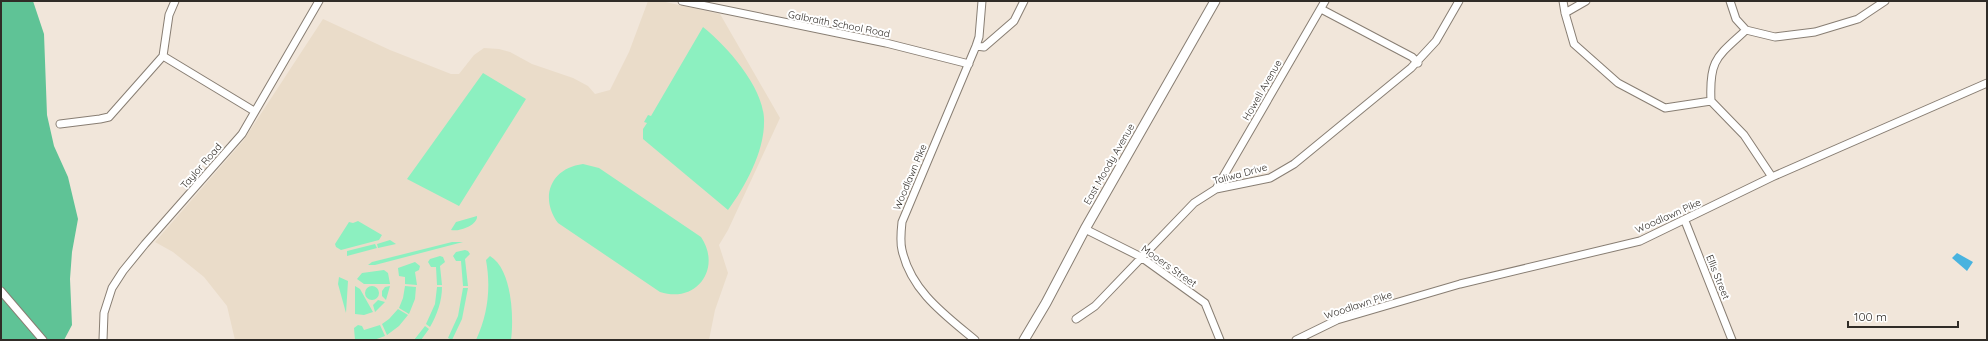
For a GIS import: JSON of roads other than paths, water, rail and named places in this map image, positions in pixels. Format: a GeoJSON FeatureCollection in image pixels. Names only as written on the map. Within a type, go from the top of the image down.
{"type":"FeatureCollection","features":[{"type":"Feature","properties":{"kind":"main road","name":"East Moody Avenue"},"geometry":{"type":"LineString","coordinates":[[1024,340],[1046,303],[1085,229],[1215,1]]}},
{"type":"Feature","properties":{"kind":"street"},"geometry":{"type":"LineString","coordinates":[[60,124],[100,120],[109,117],[163,56],[169,15],[175,1]]}},
{"type":"Feature","properties":{"kind":"street","name":"Taylor Road"},"geometry":{"type":"LineString","coordinates":[[103,340],[104,313],[112,288],[123,271],[242,134],[319,1]]}},
{"type":"Feature","properties":{"kind":"street","name":"Galbraith School Road"},"geometry":{"type":"LineString","coordinates":[[682,1],[886,43],[969,64]]}},
{"type":"Feature","properties":{"kind":"street","name":"Woodlawn Pike"},"geometry":{"type":"LineString","coordinates":[[975,340],[938,310],[917,286],[908,271],[901,249],[902,222],[976,46],[980,32],[982,1]]}},
{"type":"Feature","properties":{"kind":"street"},"geometry":{"type":"LineString","coordinates":[[976,46],[984,47],[1014,21],[1024,1]]}},
{"type":"Feature","properties":{"kind":"street","name":"Howell Avenue"},"geometry":{"type":"LineString","coordinates":[[1216,189],[1325,1]]}},
{"type":"Feature","properties":{"kind":"street","name":"Taliwa Drive"},"geometry":{"type":"LineString","coordinates":[[1076,319],[1085,315],[1095,306],[1194,203],[1216,189],[1270,178],[1294,164],[1418,63],[1436,41],[1459,1]]}},
{"type":"Feature","properties":{"kind":"street"},"geometry":{"type":"LineString","coordinates":[[1563,1],[1574,44],[1618,83],[1665,108],[1711,101]]}},
{"type":"Feature","properties":{"kind":"street"},"geometry":{"type":"LineString","coordinates":[[1565,13],[1586,1]]}},
{"type":"Feature","properties":{"kind":"street"},"geometry":{"type":"LineString","coordinates":[[1730,1],[1736,19],[1746,30],[1775,37],[1815,32],[1858,19],[1885,1]]}},
{"type":"Feature","properties":{"kind":"street"},"geometry":{"type":"LineString","coordinates":[[1321,9],[1412,57],[1418,63]]}},
{"type":"Feature","properties":{"kind":"street"},"geometry":{"type":"LineString","coordinates":[[1746,30],[1717,57],[1710,77],[1711,101],[1744,135],[1772,177]]}},
{"type":"Feature","properties":{"kind":"street"},"geometry":{"type":"LineString","coordinates":[[163,56],[254,111]]}},
{"type":"Feature","properties":{"kind":"street","name":"Woodlawn Pike"},"geometry":{"type":"LineString","coordinates":[[1296,340],[1337,320],[1460,284],[1640,241],[1772,177],[1987,83]]}},
{"type":"Feature","properties":{"kind":"street","name":"Ellis Street"},"geometry":{"type":"LineString","coordinates":[[1685,220],[1732,340]]}},
{"type":"Feature","properties":{"kind":"street","name":"Mooers Street"},"geometry":{"type":"LineString","coordinates":[[1085,229],[1141,257],[1205,303],[1220,340]]}},
{"type":"Feature","properties":{"kind":"street"},"geometry":{"type":"LineString","coordinates":[[1,291],[43,340]]}},
{"type":"Feature","properties":{"kind":"water"},"geometry":{"type":"Polygon","coordinates":[[[1957,253],[1973,262],[1967,271],[1952,258],[1957,253]]]}}]}
